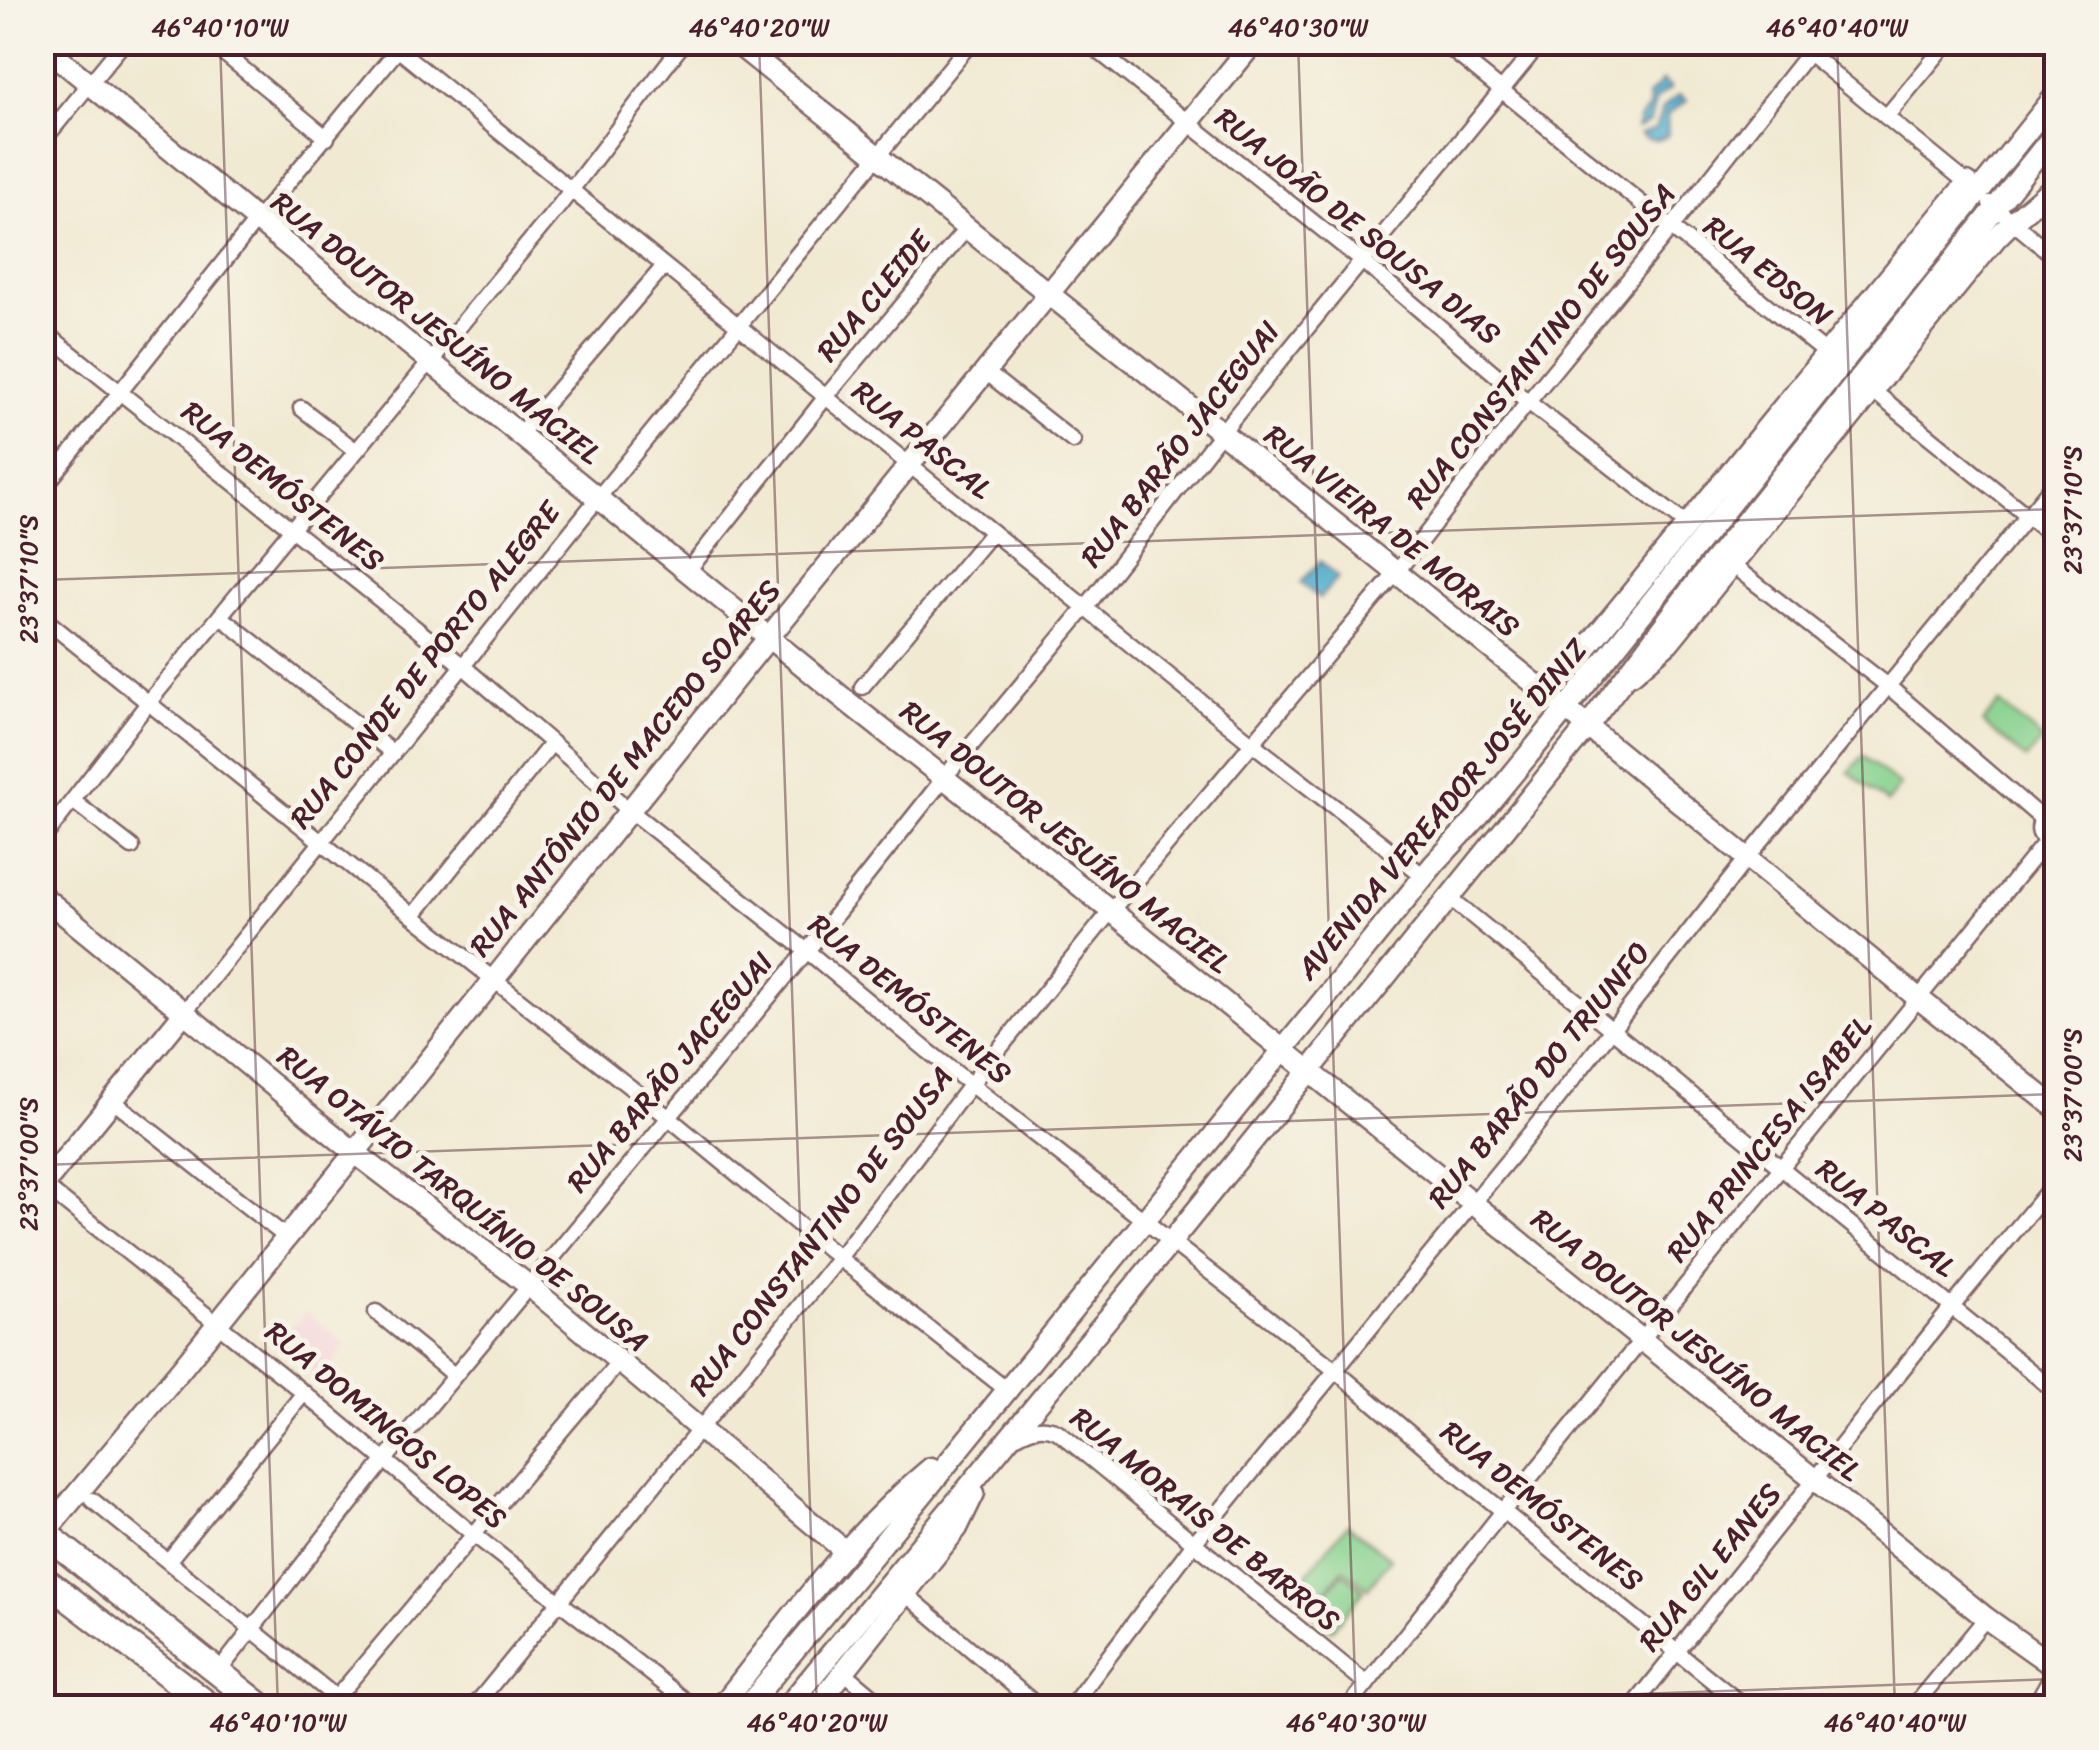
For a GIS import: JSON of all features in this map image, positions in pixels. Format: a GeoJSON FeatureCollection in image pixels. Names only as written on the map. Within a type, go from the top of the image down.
{"type":"FeatureCollection","features":[{"type":"Feature","properties":{"kind":"highway"},"geometry":{"type":"LineString","coordinates":[[43,1534],[264,1708]]}},
{"type":"Feature","properties":{"kind":"highway"},"geometry":{"type":"LineString","coordinates":[[42,1578],[200,1704]]}},
{"type":"Feature","properties":{"kind":"main road","name":"RUA VIEIRA DE MORAIS"},"geometry":{"type":"LineString","coordinates":[[735,42],[1548,694],[2056,1108]]}},
{"type":"Feature","properties":{"kind":"main road","name":"RUA ANTÔNIO DE MACEDO SOARES"},"geometry":{"type":"LineString","coordinates":[[43,1534],[1254,42]]}},
{"type":"Feature","properties":{"kind":"main road","name":"RUA DOUTOR JESUÍNO MACIEL"},"geometry":{"type":"LineString","coordinates":[[42,45],[688,572],[1986,1618],[2052,1677]]}},
{"type":"Feature","properties":{"kind":"main road"},"geometry":{"type":"LineString","coordinates":[[1976,187],[2056,74]]}},
{"type":"Feature","properties":{"kind":"main road","name":"AVENIDA VEREADOR JOSÉ DINIZ"},"geometry":{"type":"LineString","coordinates":[[1548,694],[1826,353],[2056,94]]}},
{"type":"Feature","properties":{"kind":"main road","name":"AVENIDA VEREADOR JOSÉ DINIZ"},"geometry":{"type":"LineString","coordinates":[[786,1708],[1171,1242],[1587,727],[2056,132]]}},
{"type":"Feature","properties":{"kind":"main road","name":"AVENIDA VEREADOR JOSÉ DINIZ"},"geometry":{"type":"LineString","coordinates":[[1623,681],[1670,642],[1996,238],[2056,185]]}},
{"type":"Feature","properties":{"kind":"main road","name":"AVENIDA VEREADOR JOSÉ DINIZ"},"geometry":{"type":"LineString","coordinates":[[746,1708],[1424,876],[1476,820],[1566,710],[1976,187]]}},
{"type":"Feature","properties":{"kind":"main road","name":"RUA OTÁVIO TARQUÍNIO DE SOUSA"},"geometry":{"type":"LineString","coordinates":[[42,896],[354,1152],[528,1285],[845,1551]]}},
{"type":"Feature","properties":{"kind":"main road","name":"RUA CONDE DE PORTO ALEGRE"},"geometry":{"type":"LineString","coordinates":[[43,1185],[184,1014]]}},
{"type":"Feature","properties":{"kind":"main road"},"geometry":{"type":"LineString","coordinates":[[815,1708],[957,1528],[997,1452]]}},
{"type":"Feature","properties":{"kind":"main road"},"geometry":{"type":"LineString","coordinates":[[720,1708],[845,1551],[902,1493],[938,1462],[954,1454]]}},
{"type":"Feature","properties":{"kind":"main road"},"geometry":{"type":"LineString","coordinates":[[2036,1708],[2052,1677]]}},
{"type":"Feature","properties":{"kind":"street"},"geometry":{"type":"LineString","coordinates":[[42,142],[124,42]]}},
{"type":"Feature","properties":{"kind":"street"},"geometry":{"type":"LineString","coordinates":[[210,42],[327,138]]}},
{"type":"Feature","properties":{"kind":"street"},"geometry":{"type":"LineString","coordinates":[[42,840],[148,704],[572,190],[684,42]]}},
{"type":"Feature","properties":{"kind":"street","name":"RUA CONDE DE PORTO ALEGRE"},"geometry":{"type":"LineString","coordinates":[[184,1014],[971,42]]}},
{"type":"Feature","properties":{"kind":"street","name":"RUA JOÃO DE SOUSA DIAS"},"geometry":{"type":"LineString","coordinates":[[1087,42],[1361,260],[1528,402],[1688,526]]}},
{"type":"Feature","properties":{"kind":"street","name":"RUA EDSON"},"geometry":{"type":"LineString","coordinates":[[1442,42],[1826,353]]}},
{"type":"Feature","properties":{"kind":"street","name":"RUA BARÃO JACEGUAI"},"geometry":{"type":"LineString","coordinates":[[219,1671],[384,1461],[808,951],[1222,432],[1541,42]]}},
{"type":"Feature","properties":{"kind":"street"},"geometry":{"type":"LineString","coordinates":[[1796,42],[1813,48],[1886,118],[1999,203],[2012,222],[2056,258]]}},
{"type":"Feature","properties":{"kind":"street"},"geometry":{"type":"LineString","coordinates":[[1886,118],[1948,42]]}},
{"type":"Feature","properties":{"kind":"street"},"geometry":{"type":"LineString","coordinates":[[42,490],[327,138],[397,45]]}},
{"type":"Feature","properties":{"kind":"street","name":"RUA PASCAL"},"geometry":{"type":"LineString","coordinates":[[397,45],[824,398],[1253,744],[1424,876]]}},
{"type":"Feature","properties":{"kind":"street","name":"RUA CONSTANTINO DE SOUSA"},"geometry":{"type":"LineString","coordinates":[[473,1708],[839,1258],[971,1084],[1110,912],[1396,573],[1813,48]]}},
{"type":"Feature","properties":{"kind":"street","name":"RUA CLEIDE"},"geometry":{"type":"LineString","coordinates":[[688,572],[824,398],[966,228]]}},
{"type":"Feature","properties":{"kind":"street"},"geometry":{"type":"LineString","coordinates":[[520,435],[664,266]]}},
{"type":"Feature","properties":{"kind":"street","name":"RUA DEMÓSTENES"},"geometry":{"type":"LineString","coordinates":[[42,330],[463,666],[629,810],[1334,1370],[1746,1708]]}},
{"type":"Feature","properties":{"kind":"street"},"geometry":{"type":"LineString","coordinates":[[986,372],[1073,441]]}},
{"type":"Feature","properties":{"kind":"street"},"geometry":{"type":"LineString","coordinates":[[1872,390],[2056,539]]}},
{"type":"Feature","properties":{"kind":"street"},"geometry":{"type":"LineString","coordinates":[[301,408],[356,451]]}},
{"type":"Feature","properties":{"kind":"street","name":"RUA BARÃO DO TRIUNFO"},"geometry":{"type":"LineString","coordinates":[[1070,1708],[1194,1543],[2056,480]]}},
{"type":"Feature","properties":{"kind":"street"},"geometry":{"type":"LineString","coordinates":[[862,687],[992,532]]}},
{"type":"Feature","properties":{"kind":"street"},"geometry":{"type":"LineString","coordinates":[[1732,565],[2049,816],[2039,828],[2052,842]]}},
{"type":"Feature","properties":{"kind":"street"},"geometry":{"type":"LineString","coordinates":[[220,616],[393,753]]}},
{"type":"Feature","properties":{"kind":"street"},"geometry":{"type":"LineString","coordinates":[[42,618],[1007,1390]]}},
{"type":"Feature","properties":{"kind":"street"},"geometry":{"type":"LineString","coordinates":[[413,916],[551,744]]}},
{"type":"Feature","properties":{"kind":"street"},"geometry":{"type":"LineString","coordinates":[[72,801],[132,847]]}},
{"type":"Feature","properties":{"kind":"street","name":"RUA PRINCESA ISABEL"},"geometry":{"type":"LineString","coordinates":[[1348,1708],[1918,998],[2052,842]]}},
{"type":"Feature","properties":{"kind":"street","name":"RUA PASCAL"},"geometry":{"type":"LineString","coordinates":[[1449,897],[2056,1392]]}},
{"type":"Feature","properties":{"kind":"street"},"geometry":{"type":"LineString","coordinates":[[112,1100],[286,1237]]}},
{"type":"Feature","properties":{"kind":"street","name":"RUA GIL EANES"},"geometry":{"type":"LineString","coordinates":[[1632,1708],[2056,1180]]}},
{"type":"Feature","properties":{"kind":"street","name":"RUA DOMINGOS LOPES"},"geometry":{"type":"LineString","coordinates":[[43,1185],[218,1323],[473,1534],[695,1708]]}},
{"type":"Feature","properties":{"kind":"street"},"geometry":{"type":"LineString","coordinates":[[376,1312],[454,1375]]}},
{"type":"Feature","properties":{"kind":"street"},"geometry":{"type":"LineString","coordinates":[[336,1698],[620,1361]]}},
{"type":"Feature","properties":{"kind":"street"},"geometry":{"type":"LineString","coordinates":[[168,1560],[304,1393]]}},
{"type":"Feature","properties":{"kind":"street","name":"RUA MORAIS DE BARROS"},"geometry":{"type":"LineString","coordinates":[[997,1452],[1030,1428],[1058,1432],[1367,1684]]}},
{"type":"Feature","properties":{"kind":"street"},"geometry":{"type":"LineString","coordinates":[[92,1500],[349,1708]]}},
{"type":"Feature","properties":{"kind":"street"},"geometry":{"type":"LineString","coordinates":[[906,1594],[1040,1708]]}},
{"type":"Feature","properties":{"kind":"street"},"geometry":{"type":"LineString","coordinates":[[1912,1708],[1986,1618]]}},
{"type":"Feature","properties":{"kind":"street"},"geometry":{"type":"LineString","coordinates":[[844,1672],[887,1708]]}},
{"type":"Feature","properties":{"kind":"shaded area"},"geometry":{"type":"Polygon","coordinates":[[[306,1312],[347,1345],[320,1377],[279,1344],[306,1312]]]}},
{"type":"Feature","properties":{"kind":"green space"},"geometry":{"type":"Polygon","coordinates":[[[1999,703],[2043,740],[2026,759],[1982,723],[1999,703]]]}},
{"type":"Feature","properties":{"kind":"green space"},"geometry":{"type":"Polygon","coordinates":[[[1863,756],[1900,786],[1887,803],[1849,772],[1863,756]]]}},
{"type":"Feature","properties":{"kind":"green space"},"geometry":{"type":"Polygon","coordinates":[[[1347,1524],[1391,1559],[1368,1588],[1343,1569],[1314,1606],[1294,1590],[1347,1524]]]}},
{"type":"Feature","properties":{"kind":"green space"},"geometry":{"type":"Polygon","coordinates":[[[1343,1573],[1364,1590],[1332,1630],[1311,1613],[1343,1573]]]}},
{"type":"Feature","properties":{"kind":"water"},"geometry":{"type":"Polygon","coordinates":[[[1662,81],[1670,89],[1656,99],[1650,122],[1637,128],[1638,120],[1649,108],[1648,96],[1662,81]]]}},
{"type":"Feature","properties":{"kind":"water"},"geometry":{"type":"Polygon","coordinates":[[[1679,95],[1687,101],[1667,115],[1668,135],[1654,140],[1640,134],[1655,129],[1663,108],[1679,95]]]}},
{"type":"Feature","properties":{"kind":"water"},"geometry":{"type":"Polygon","coordinates":[[[1320,561],[1338,577],[1319,599],[1301,583],[1320,561]]]}}]}
